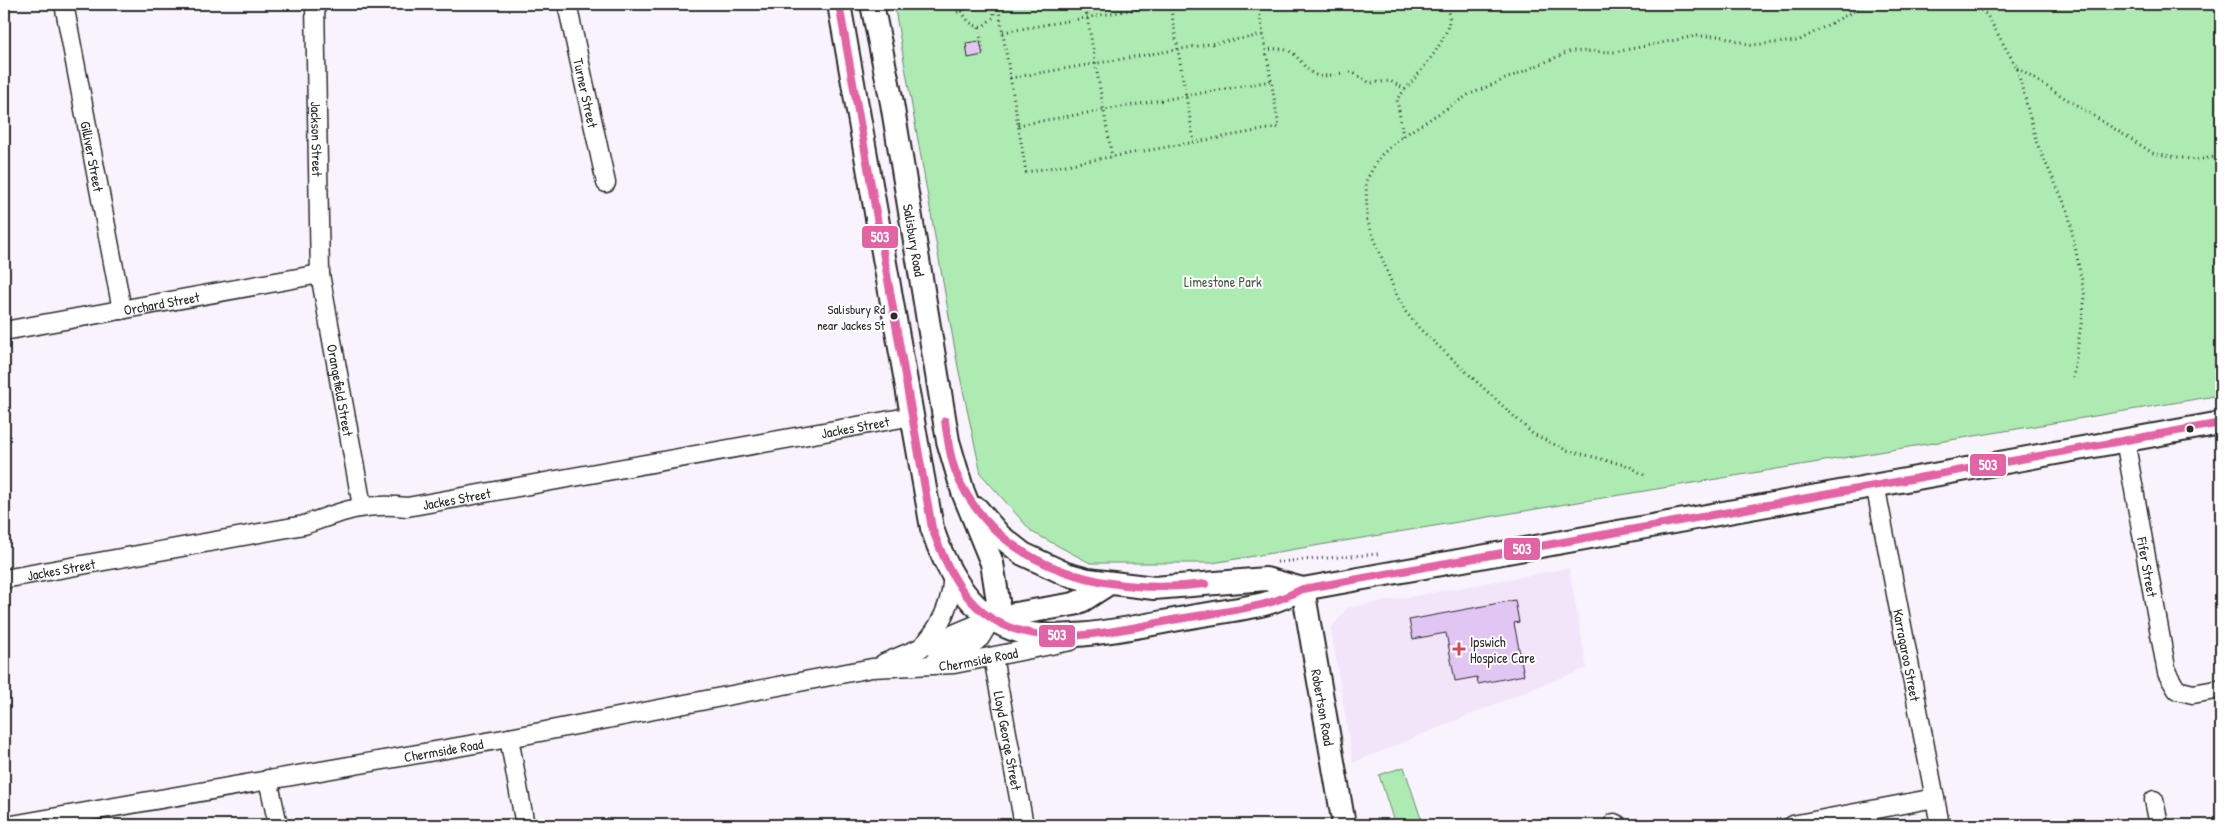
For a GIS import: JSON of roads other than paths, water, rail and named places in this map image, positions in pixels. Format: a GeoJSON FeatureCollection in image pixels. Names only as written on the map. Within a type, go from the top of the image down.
{"type":"FeatureCollection","features":[{"type":"Feature","properties":{"kind":"main road"},"geometry":{"type":"LineString","coordinates":[[839,4],[932,528],[940,551],[967,596],[992,618],[1010,629],[1043,636],[1115,630]]}},
{"type":"Feature","properties":{"kind":"main road","name":"Salisbury Road"},"geometry":{"type":"LineString","coordinates":[[872,4],[892,103],[948,441],[958,477],[992,563],[998,601],[992,618]]}},
{"type":"Feature","properties":{"kind":"main road"},"geometry":{"type":"LineString","coordinates":[[913,416],[943,412]]}},
{"type":"Feature","properties":{"kind":"main road","name":"Chermside Road"},"geometry":{"type":"LineString","coordinates":[[1115,630],[1266,604],[1303,589],[2221,422]]}},
{"type":"Feature","properties":{"kind":"main road","name":"Salisbury Road"},"geometry":{"type":"LineString","coordinates":[[958,477],[988,523],[1023,554],[1066,574],[1112,584]]}},
{"type":"Feature","properties":{"kind":"main road","name":"Chermside Road"},"geometry":{"type":"LineString","coordinates":[[992,618],[1074,604],[1112,584],[1154,588],[1266,579],[1303,589]]}},
{"type":"Feature","properties":{"kind":"main road","name":"Robertson Road"},"geometry":{"type":"LineString","coordinates":[[1303,589],[1344,825]]}},
{"type":"Feature","properties":{"kind":"street","name":"Gilliver Street"},"geometry":{"type":"LineString","coordinates":[[64,4],[122,310]]}},
{"type":"Feature","properties":{"kind":"street","name":"Jackson Street"},"geometry":{"type":"LineString","coordinates":[[315,4],[320,274]]}},
{"type":"Feature","properties":{"kind":"street","name":"Turner Street"},"geometry":{"type":"LineString","coordinates":[[568,4],[606,183]]}},
{"type":"Feature","properties":{"kind":"street","name":"Orchard Street"},"geometry":{"type":"LineString","coordinates":[[4,331],[320,274]]}},
{"type":"Feature","properties":{"kind":"street","name":"Orangefield Street"},"geometry":{"type":"LineString","coordinates":[[320,274],[362,506]]}},
{"type":"Feature","properties":{"kind":"street","name":"Jackes Street"},"geometry":{"type":"LineString","coordinates":[[4,579],[304,525],[341,511],[362,506],[384,504],[407,507],[913,416]]}},
{"type":"Feature","properties":{"kind":"street","name":"Fifer Street"},"geometry":{"type":"LineString","coordinates":[[2125,440],[2167,673],[2177,690],[2193,694],[2221,689]]}},
{"type":"Feature","properties":{"kind":"street","name":"Karragaroo Street"},"geometry":{"type":"LineString","coordinates":[[1875,484],[1940,825]]}},
{"type":"Feature","properties":{"kind":"street"},"geometry":{"type":"LineString","coordinates":[[916,658],[936,629],[949,601],[953,588],[952,573]]}},
{"type":"Feature","properties":{"kind":"street","name":"Chermside Road"},"geometry":{"type":"LineString","coordinates":[[12,825],[508,738],[872,668],[916,658],[992,618]]}},
{"type":"Feature","properties":{"kind":"street","name":"Chermside Road"},"geometry":{"type":"LineString","coordinates":[[916,658],[954,664],[1049,646],[1115,630]]}},
{"type":"Feature","properties":{"kind":"street","name":"Lloyd George Street"},"geometry":{"type":"LineString","coordinates":[[994,657],[1024,825]]}},
{"type":"Feature","properties":{"kind":"street"},"geometry":{"type":"LineString","coordinates":[[508,738],[524,825]]}},
{"type":"Feature","properties":{"kind":"street"},"geometry":{"type":"LineString","coordinates":[[268,779],[278,825]]}},
{"type":"Feature","properties":{"kind":"street"},"geometry":{"type":"LineString","coordinates":[[1792,825],[1934,798]]}},
{"type":"Feature","properties":{"kind":"street"},"geometry":{"type":"LineString","coordinates":[[2154,800],[2159,825]]}},
{"type":"Feature","properties":{"kind":"place","name":"Salisbury Rd near Jackes St"},"geometry":{"type":"Point","coordinates":[894,316]}},
{"type":"Feature","properties":{"kind":"place","name":"Ipswich Hospice Care"},"geometry":{"type":"Point","coordinates":[1459,649]}},
{"type":"Feature","properties":{"kind":"park label","name":"Limestone Park"},"geometry":{"type":"Point","coordinates":[1223,281]}}]}
